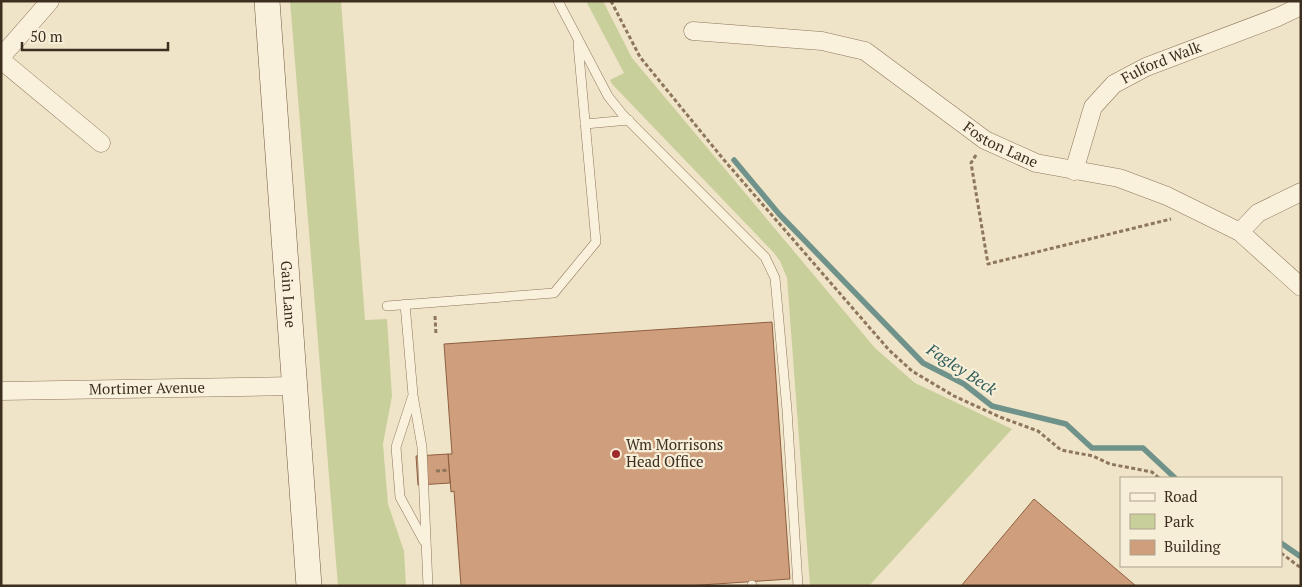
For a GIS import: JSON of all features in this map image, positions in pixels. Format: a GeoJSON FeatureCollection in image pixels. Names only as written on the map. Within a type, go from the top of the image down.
{"type":"FeatureCollection","features":[{"type":"Feature","properties":{"kind":"street"},"geometry":{"type":"LineString","coordinates":[[50,1],[1,58],[101,143]]}},
{"type":"Feature","properties":{"kind":"street","name":"Gain Lane"},"geometry":{"type":"LineString","coordinates":[[267,1],[309,586]]}},
{"type":"Feature","properties":{"kind":"street","name":"Fulford Walk"},"geometry":{"type":"LineString","coordinates":[[1074,171],[1092,107],[1114,84],[1146,67],[1278,17],[1301,6]]}},
{"type":"Feature","properties":{"kind":"street","name":"Foston Lane"},"geometry":{"type":"LineString","coordinates":[[693,31],[822,41],[866,51],[985,140],[1036,163],[1119,178],[1167,196],[1240,232],[1301,287]]}},
{"type":"Feature","properties":{"kind":"street"},"geometry":{"type":"LineString","coordinates":[[1240,232],[1258,213],[1301,192]]}},
{"type":"Feature","properties":{"kind":"street","name":"Mortimer Avenue"},"geometry":{"type":"LineString","coordinates":[[1,392],[294,386]]}},
{"type":"Feature","properties":{"kind":"lane"},"geometry":{"type":"LineString","coordinates":[[558,1],[608,96],[629,120],[765,257],[771,267],[774,278],[787,410],[798,586]]}},
{"type":"Feature","properties":{"kind":"lane"},"geometry":{"type":"LineString","coordinates":[[387,306],[554,293],[596,242],[577,38]]}},
{"type":"Feature","properties":{"kind":"lane"},"geometry":{"type":"LineString","coordinates":[[585,124],[629,120]]}},
{"type":"Feature","properties":{"kind":"lane"},"geometry":{"type":"LineString","coordinates":[[405,304],[412,395],[422,447],[428,586]]}},
{"type":"Feature","properties":{"kind":"lane"},"geometry":{"type":"LineString","coordinates":[[412,395],[396,447],[400,497],[425,541]]}},
{"type":"Feature","properties":{"kind":"path"},"geometry":{"type":"LineString","coordinates":[[611,1],[640,57],[737,175],[889,350],[912,371],[954,396],[1000,417],[1038,431],[1061,450],[1093,456],[1110,464],[1152,472],[1158,477]]}},
{"type":"Feature","properties":{"kind":"path"},"geometry":{"type":"LineString","coordinates":[[985,140],[971,163],[988,264],[1199,212]]}},
{"type":"Feature","properties":{"kind":"path"},"geometry":{"type":"LineString","coordinates":[[1282,554],[1301,568]]}},
{"type":"Feature","properties":{"kind":"green space"},"geometry":{"type":"Polygon","coordinates":[[[290,1],[341,1],[365,320],[387,319],[392,396],[383,444],[388,504],[404,551],[406,586],[338,586],[290,1]]]}},
{"type":"Feature","properties":{"kind":"green space"},"geometry":{"type":"Polygon","coordinates":[[[586,1],[603,1],[632,58],[875,348],[915,383],[1012,429],[869,586],[810,586],[787,278],[780,261],[612,84],[610,80],[624,73],[586,1]]]}},
{"type":"Feature","properties":{"kind":"building","name":"Wm Morrisons Head Office"},"geometry":{"type":"Polygon","coordinates":[[[772,322],[790,579],[686,586],[461,586],[454,491],[451,492],[448,454],[452,454],[444,344],[772,322]]]}},
{"type":"Feature","properties":{"kind":"building"},"geometry":{"type":"Polygon","coordinates":[[[448,454],[450,483],[418,485],[416,456],[448,454]]]}},
{"type":"Feature","properties":{"kind":"building"},"geometry":{"type":"Polygon","coordinates":[[[1034,499],[1136,586],[961,586],[1034,499]]]}},
{"type":"Feature","properties":{"kind":"waterway","name":"Fagley Beck"},"geometry":{"type":"LineString","coordinates":[[734,160],[779,214],[923,363],[964,384],[992,406],[1066,424],[1092,448],[1143,448],[1174,477]]}},
{"type":"Feature","properties":{"kind":"waterway","name":"Fagley Beck"},"geometry":{"type":"LineString","coordinates":[[1282,544],[1301,557]]}},
{"type":"Feature","properties":{"kind":"place","name":"Wm Morrisons Head Office"},"geometry":{"type":"Point","coordinates":[616,454]}}]}
